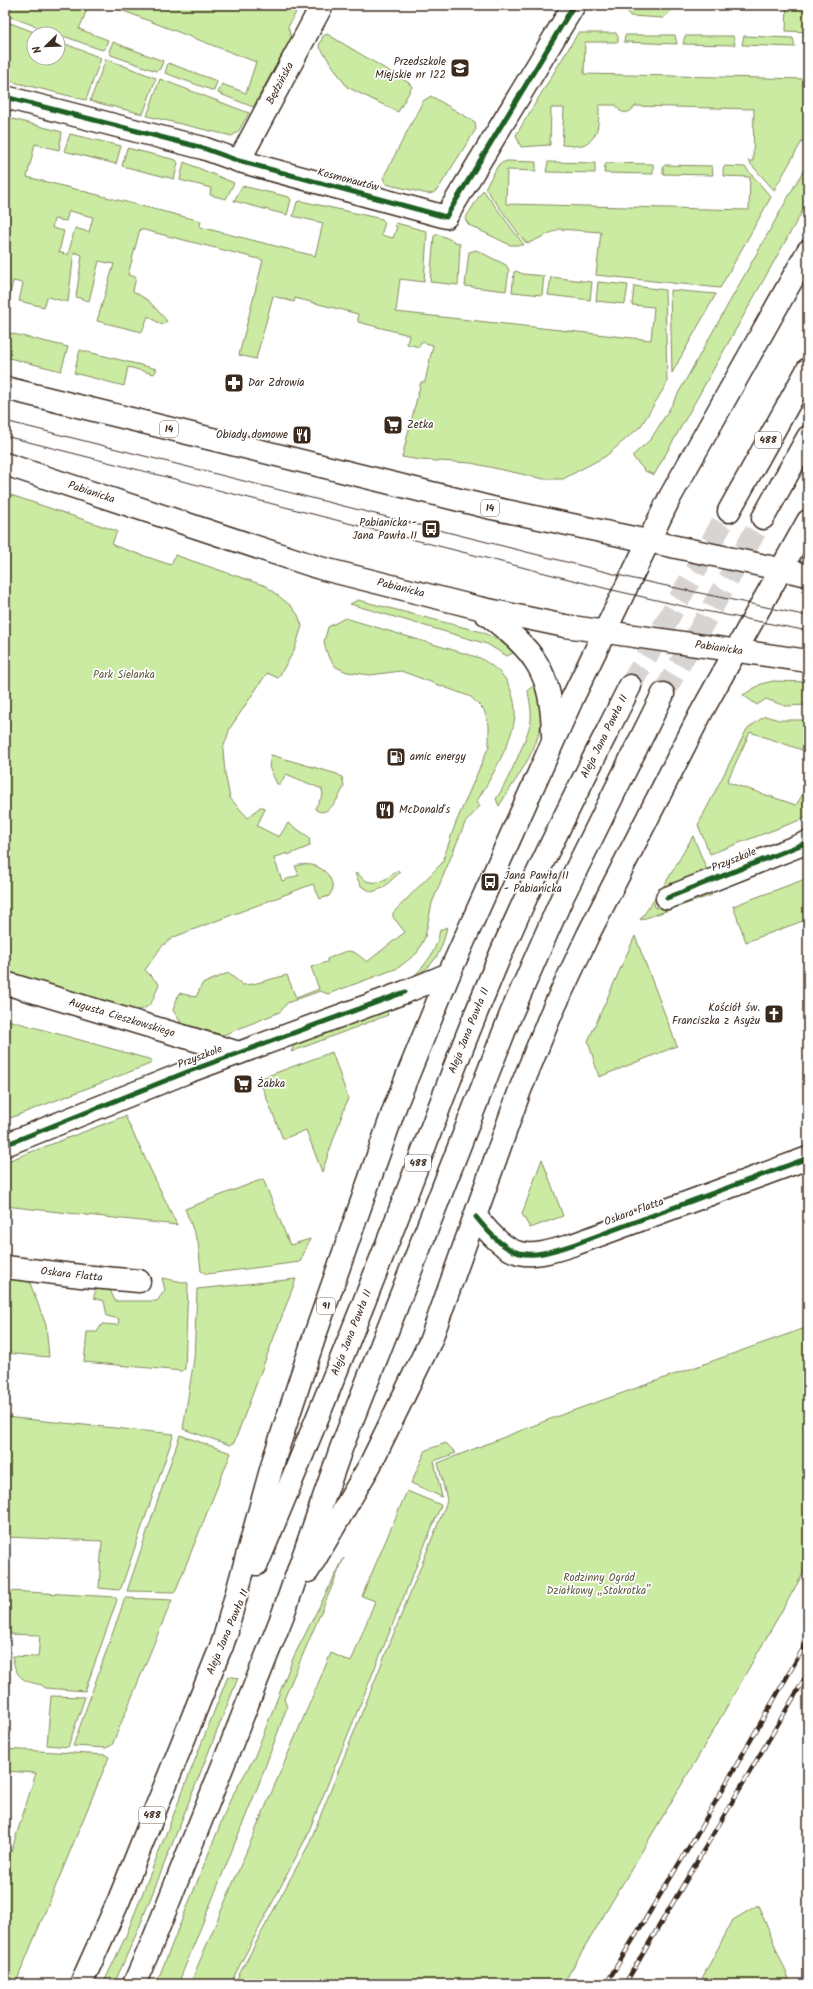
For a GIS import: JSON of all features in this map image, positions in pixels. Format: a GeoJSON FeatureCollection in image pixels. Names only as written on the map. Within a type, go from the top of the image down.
{"type":"FeatureCollection","features":[{"type":"Feature","properties":{"kind":"main road","name":"Będzińska"},"geometry":{"type":"LineString","coordinates":[[239,161],[322,5]]}},
{"type":"Feature","properties":{"kind":"main road","name":"Kosmonautów"},"geometry":{"type":"LineString","coordinates":[[5,97],[203,148],[239,161],[446,217],[574,5]]}},
{"type":"Feature","properties":{"kind":"main road"},"geometry":{"type":"LineString","coordinates":[[449,974],[554,741],[648,541],[670,497],[808,252]]}},
{"type":"Feature","properties":{"kind":"main road","name":"488"},"geometry":{"type":"LineString","coordinates":[[729,511],[808,369]]}},
{"type":"Feature","properties":{"kind":"main road","name":"14"},"geometry":{"type":"LineString","coordinates":[[5,388],[492,508],[808,575]]}},
{"type":"Feature","properties":{"kind":"main road"},"geometry":{"type":"LineString","coordinates":[[763,518],[808,437]]}},
{"type":"Feature","properties":{"kind":"main road","name":"Pabianicka"},"geometry":{"type":"LineString","coordinates":[[5,464],[320,568],[479,608],[605,632],[808,661]]}},
{"type":"Feature","properties":{"kind":"main road"},"geometry":{"type":"LineString","coordinates":[[282,1617],[370,1465],[430,1342],[476,1217],[520,1090],[555,1007],[633,844],[736,651],[808,521]]}},
{"type":"Feature","properties":{"kind":"main road"},"geometry":{"type":"LineString","coordinates":[[479,608],[522,643],[532,654],[542,672],[552,706],[554,741]]}},
{"type":"Feature","properties":{"kind":"main road","name":"Aleja Jana Pawła II"},"geometry":{"type":"LineString","coordinates":[[81,1984],[119,1900],[222,1646],[300,1461],[403,1203],[484,992],[546,854],[630,686]]}},
{"type":"Feature","properties":{"kind":"main road"},"geometry":{"type":"LineString","coordinates":[[134,1984],[156,1934],[282,1617],[342,1446],[511,1014],[562,898],[663,694]]}},
{"type":"Feature","properties":{"kind":"main road","name":"Przyszkole"},"geometry":{"type":"LineString","coordinates":[[667,898],[808,842]]}},
{"type":"Feature","properties":{"kind":"main road","name":"91"},"geometry":{"type":"LineString","coordinates":[[222,1646],[274,1459],[315,1335],[396,1104],[449,974]]}},
{"type":"Feature","properties":{"kind":"main road","name":"Przyszkole"},"geometry":{"type":"LineString","coordinates":[[5,1145],[239,1053],[449,974]]}},
{"type":"Feature","properties":{"kind":"main road","name":"Augusta Cieszkowskiego"},"geometry":{"type":"LineString","coordinates":[[5,983],[239,1053]]}},
{"type":"Feature","properties":{"kind":"main road","name":"Oskara Flatta"},"geometry":{"type":"LineString","coordinates":[[476,1217],[495,1240],[505,1248],[530,1256],[542,1255],[612,1231],[808,1158]]}},
{"type":"Feature","properties":{"kind":"main road","name":"Oskara Flatta"},"geometry":{"type":"LineString","coordinates":[[5,1267],[139,1281]]}},
{"type":"Feature","properties":{"kind":"green space"},"geometry":{"type":"Polygon","coordinates":[[[13,5],[89,5],[79,29],[108,40],[105,48],[102,50],[66,37],[66,26],[35,26],[5,15],[5,7],[11,10],[13,5]]]}},
{"type":"Feature","properties":{"kind":"green space"},"geometry":{"type":"Polygon","coordinates":[[[108,5],[300,5],[288,27],[291,38],[253,107],[218,93],[222,84],[246,93],[256,62],[108,5]]]}},
{"type":"Feature","properties":{"kind":"green space"},"geometry":{"type":"Polygon","coordinates":[[[629,5],[678,5],[663,18],[630,16],[628,12],[629,5]]]}},
{"type":"Feature","properties":{"kind":"green space"},"geometry":{"type":"Polygon","coordinates":[[[787,5],[808,5],[808,32],[786,31],[787,5]]]}},
{"type":"Feature","properties":{"kind":"green space"},"geometry":{"type":"Polygon","coordinates":[[[5,21],[26,29],[26,66],[66,66],[66,44],[101,58],[86,100],[5,80],[5,21]]]}},
{"type":"Feature","properties":{"kind":"green space"},"geometry":{"type":"Polygon","coordinates":[[[578,33],[616,33],[618,37],[618,42],[585,42],[584,74],[808,79],[808,131],[774,190],[748,161],[753,161],[754,109],[635,106],[632,110],[625,112],[620,111],[616,105],[599,105],[598,122],[595,134],[588,142],[575,146],[562,145],[564,108],[551,108],[550,145],[521,147],[516,135],[578,33]]]}},
{"type":"Feature","properties":{"kind":"green space"},"geometry":{"type":"Polygon","coordinates":[[[327,34],[409,83],[412,87],[398,112],[347,87],[319,46],[323,36],[327,34]]]}},
{"type":"Feature","properties":{"kind":"green space"},"geometry":{"type":"Polygon","coordinates":[[[625,35],[675,35],[677,44],[624,42],[625,35]]]}},
{"type":"Feature","properties":{"kind":"green space"},"geometry":{"type":"Polygon","coordinates":[[[685,36],[733,36],[735,45],[683,44],[685,36]]]}},
{"type":"Feature","properties":{"kind":"green space"},"geometry":{"type":"Polygon","coordinates":[[[744,36],[793,38],[795,47],[742,45],[744,36]]]}},
{"type":"Feature","properties":{"kind":"green space"},"geometry":{"type":"Polygon","coordinates":[[[113,42],[163,61],[160,69],[156,71],[111,55],[109,51],[113,42]]]}},
{"type":"Feature","properties":{"kind":"green space"},"geometry":{"type":"Polygon","coordinates":[[[106,59],[156,78],[143,114],[90,101],[106,59]]]}},
{"type":"Feature","properties":{"kind":"green space"},"geometry":{"type":"Polygon","coordinates":[[[168,63],[217,81],[214,91],[165,73],[168,63]]]}},
{"type":"Feature","properties":{"kind":"green space"},"geometry":{"type":"Polygon","coordinates":[[[160,79],[249,113],[238,132],[232,136],[147,116],[160,79]]]}},
{"type":"Feature","properties":{"kind":"green space"},"geometry":{"type":"Polygon","coordinates":[[[431,96],[475,122],[476,129],[438,189],[433,193],[428,194],[386,184],[383,178],[423,101],[431,96]]]}},
{"type":"Feature","properties":{"kind":"green space"},"geometry":{"type":"Polygon","coordinates":[[[5,117],[62,132],[59,150],[35,144],[27,177],[201,221],[200,227],[315,256],[323,223],[293,216],[297,202],[301,201],[382,219],[385,223],[381,235],[393,238],[397,227],[395,226],[396,223],[426,231],[424,282],[400,279],[396,312],[651,340],[654,307],[632,305],[634,286],[665,290],[667,383],[641,426],[606,456],[563,479],[544,479],[471,463],[420,460],[402,457],[421,382],[425,382],[433,345],[421,342],[419,347],[407,344],[409,335],[358,322],[358,314],[295,298],[294,302],[273,296],[256,359],[239,355],[263,260],[140,229],[128,275],[136,277],[133,291],[149,301],[167,321],[162,325],[148,316],[142,332],[97,321],[114,264],[99,261],[89,301],[76,297],[82,255],[74,252],[68,302],[47,297],[44,307],[19,301],[23,283],[13,281],[5,315],[5,117]],[[69,211],[66,221],[54,219],[52,228],[64,231],[59,252],[68,255],[75,228],[89,232],[93,217],[69,211]]]}},
{"type":"Feature","properties":{"kind":"green space"},"geometry":{"type":"Polygon","coordinates":[[[70,134],[121,146],[116,164],[64,151],[70,134]]]}},
{"type":"Feature","properties":{"kind":"green space"},"geometry":{"type":"Polygon","coordinates":[[[127,148],[176,160],[178,163],[174,179],[122,166],[127,148]]]}},
{"type":"Feature","properties":{"kind":"green space"},"geometry":{"type":"Polygon","coordinates":[[[507,161],[536,162],[536,171],[507,170],[506,204],[749,210],[750,177],[723,176],[723,169],[725,166],[745,167],[771,197],[720,288],[596,275],[601,232],[559,229],[529,243],[525,242],[485,188],[499,164],[507,161]]]}},
{"type":"Feature","properties":{"kind":"green space"},"geometry":{"type":"Polygon","coordinates":[[[184,162],[234,183],[226,199],[210,195],[211,188],[180,180],[184,162]]]}},
{"type":"Feature","properties":{"kind":"green space"},"geometry":{"type":"Polygon","coordinates":[[[548,162],[595,163],[595,173],[546,172],[548,162]]]}},
{"type":"Feature","properties":{"kind":"green space"},"geometry":{"type":"Polygon","coordinates":[[[808,162],[808,201],[654,475],[645,471],[632,456],[651,439],[670,408],[808,162]]]}},
{"type":"Feature","properties":{"kind":"green space"},"geometry":{"type":"Polygon","coordinates":[[[607,163],[653,164],[653,174],[604,173],[605,165],[607,163]]]}},
{"type":"Feature","properties":{"kind":"green space"},"geometry":{"type":"Polygon","coordinates":[[[665,165],[712,166],[713,175],[663,174],[663,167],[665,165]]]}},
{"type":"Feature","properties":{"kind":"green space"},"geometry":{"type":"Polygon","coordinates":[[[242,186],[289,197],[291,200],[287,215],[234,201],[242,186]]]}},
{"type":"Feature","properties":{"kind":"green space"},"geometry":{"type":"Polygon","coordinates":[[[483,190],[524,245],[510,245],[469,225],[465,219],[483,190]]]}},
{"type":"Feature","properties":{"kind":"green space"},"geometry":{"type":"Polygon","coordinates":[[[438,234],[460,244],[458,285],[430,282],[434,236],[438,234]]]}},
{"type":"Feature","properties":{"kind":"green space"},"geometry":{"type":"Polygon","coordinates":[[[476,250],[506,265],[509,270],[506,291],[465,286],[469,252],[476,250]]]}},
{"type":"Feature","properties":{"kind":"green space"},"geometry":{"type":"Polygon","coordinates":[[[516,271],[523,274],[544,276],[542,295],[512,292],[514,272],[516,271]]]}},
{"type":"Feature","properties":{"kind":"green space"},"geometry":{"type":"Polygon","coordinates":[[[551,277],[592,282],[590,300],[548,295],[551,277]]]}},
{"type":"Feature","properties":{"kind":"green space"},"geometry":{"type":"Polygon","coordinates":[[[598,282],[628,285],[625,304],[596,301],[598,282]]]}},
{"type":"Feature","properties":{"kind":"green space"},"geometry":{"type":"Polygon","coordinates":[[[670,290],[716,294],[672,373],[670,290]]]}},
{"type":"Feature","properties":{"kind":"green space"},"geometry":{"type":"Polygon","coordinates":[[[5,332],[68,347],[61,371],[5,357],[5,332]]]}},
{"type":"Feature","properties":{"kind":"green space"},"geometry":{"type":"Polygon","coordinates":[[[80,350],[157,369],[154,374],[128,367],[124,386],[74,373],[80,350]]]}},
{"type":"Feature","properties":{"kind":"green space","name":"Park Sielanka"},"geometry":{"type":"Polygon","coordinates":[[[5,493],[117,531],[112,544],[115,546],[171,565],[175,555],[266,586],[291,606],[298,615],[302,626],[294,651],[278,678],[267,673],[230,728],[223,749],[225,773],[230,798],[248,818],[260,807],[265,809],[257,826],[279,837],[288,823],[309,837],[310,846],[288,855],[287,853],[274,858],[282,881],[299,875],[295,866],[308,865],[320,868],[325,872],[332,882],[333,889],[329,896],[320,899],[313,884],[174,937],[162,946],[145,970],[159,984],[151,1003],[139,1010],[132,1011],[5,974],[5,493]]]}},
{"type":"Feature","properties":{"kind":"green space"},"geometry":{"type":"Polygon","coordinates":[[[358,600],[482,632],[498,640],[515,652],[507,656],[487,644],[350,604],[358,600]]]}},
{"type":"Feature","properties":{"kind":"green space"},"geometry":{"type":"Polygon","coordinates":[[[345,618],[480,658],[494,668],[506,680],[510,688],[515,707],[513,726],[506,748],[477,801],[480,806],[465,823],[432,903],[425,937],[417,953],[398,968],[328,994],[320,991],[287,1003],[281,1011],[275,1014],[223,1035],[181,1023],[173,1010],[179,993],[196,997],[202,984],[228,973],[243,985],[253,984],[287,975],[296,998],[319,989],[311,967],[327,962],[327,959],[348,951],[356,954],[367,962],[405,932],[393,917],[393,913],[442,863],[455,825],[489,746],[489,725],[484,710],[471,697],[401,671],[370,675],[347,672],[336,667],[328,656],[324,642],[328,627],[345,618]]]}},
{"type":"Feature","properties":{"kind":"green space"},"geometry":{"type":"Polygon","coordinates":[[[773,681],[808,682],[808,705],[785,706],[766,699],[757,705],[743,695],[761,684],[773,681]]]}},
{"type":"Feature","properties":{"kind":"green space"},"geometry":{"type":"Polygon","coordinates":[[[536,684],[541,711],[541,720],[536,742],[525,765],[499,806],[496,799],[516,761],[531,720],[528,690],[536,684]]]}},
{"type":"Feature","properties":{"kind":"green space"},"geometry":{"type":"Polygon","coordinates":[[[765,716],[779,720],[808,720],[808,752],[750,732],[727,782],[796,805],[808,786],[808,817],[710,854],[698,825],[747,729],[765,716]]]}},
{"type":"Feature","properties":{"kind":"green space"},"geometry":{"type":"Polygon","coordinates":[[[271,755],[337,774],[342,777],[344,786],[340,795],[330,809],[321,812],[315,808],[323,795],[322,789],[286,774],[280,784],[277,784],[269,767],[271,755]]]}},
{"type":"Feature","properties":{"kind":"green space"},"geometry":{"type":"Polygon","coordinates":[[[693,836],[707,870],[667,886],[654,904],[655,908],[710,889],[712,895],[640,920],[665,884],[693,836]]]}},
{"type":"Feature","properties":{"kind":"green space"},"geometry":{"type":"Polygon","coordinates":[[[397,870],[400,872],[383,888],[372,892],[361,886],[355,874],[358,873],[367,881],[377,882],[388,878],[397,870]]]}},
{"type":"Feature","properties":{"kind":"green space"},"geometry":{"type":"Polygon","coordinates":[[[808,878],[808,919],[746,942],[733,906],[808,878]]]}},
{"type":"Feature","properties":{"kind":"green space"},"geometry":{"type":"Polygon","coordinates":[[[447,927],[443,943],[433,962],[422,972],[414,976],[424,965],[434,950],[440,930],[447,927]]]}},
{"type":"Feature","properties":{"kind":"green space"},"geometry":{"type":"Polygon","coordinates":[[[635,936],[677,1046],[599,1077],[588,1041],[635,936]]]}},
{"type":"Feature","properties":{"kind":"green space"},"geometry":{"type":"Polygon","coordinates":[[[387,1010],[388,1015],[291,1052],[295,1043],[387,1010]]]}},
{"type":"Feature","properties":{"kind":"green space"},"geometry":{"type":"Polygon","coordinates":[[[8,1020],[152,1060],[150,1064],[5,1120],[5,1043],[8,1020]]]}},
{"type":"Feature","properties":{"kind":"green space"},"geometry":{"type":"Polygon","coordinates":[[[332,1052],[348,1098],[322,1172],[306,1130],[283,1139],[259,1079],[332,1052]]]}},
{"type":"Feature","properties":{"kind":"green space"},"geometry":{"type":"Polygon","coordinates":[[[125,1116],[177,1225],[5,1206],[5,1162],[125,1116]]]}},
{"type":"Feature","properties":{"kind":"green space"},"geometry":{"type":"Polygon","coordinates":[[[542,1159],[563,1216],[530,1228],[522,1214],[542,1159]]]}},
{"type":"Feature","properties":{"kind":"green space"},"geometry":{"type":"Polygon","coordinates":[[[263,1179],[290,1245],[310,1239],[300,1262],[207,1274],[201,1271],[198,1242],[185,1209],[263,1179]]]}},
{"type":"Feature","properties":{"kind":"green space"},"geometry":{"type":"Polygon","coordinates":[[[5,1275],[28,1278],[46,1325],[49,1357],[5,1353],[5,1275]]]}},
{"type":"Feature","properties":{"kind":"green space"},"geometry":{"type":"Polygon","coordinates":[[[162,1278],[188,1283],[185,1369],[182,1371],[84,1362],[87,1332],[97,1332],[102,1324],[118,1325],[119,1319],[107,1316],[104,1301],[94,1298],[96,1290],[108,1285],[115,1301],[157,1301],[165,1290],[162,1278]]]}},
{"type":"Feature","properties":{"kind":"green space"},"geometry":{"type":"Polygon","coordinates":[[[296,1279],[234,1443],[230,1445],[183,1429],[194,1359],[197,1289],[296,1279]]]}},
{"type":"Feature","properties":{"kind":"green space","name":"Rodzinny Ogród Działkowy „Stokrotka”"},"geometry":{"type":"Polygon","coordinates":[[[808,1327],[808,1565],[698,1757],[563,1984],[234,1984],[309,1844],[446,1504],[447,1500],[438,1463],[558,1416],[808,1327]]]}},
{"type":"Feature","properties":{"kind":"green space"},"geometry":{"type":"Polygon","coordinates":[[[5,1417],[174,1434],[121,1588],[119,1590],[99,1588],[102,1541],[5,1537],[5,1417]]]}},
{"type":"Feature","properties":{"kind":"green space"},"geometry":{"type":"Polygon","coordinates":[[[180,1435],[231,1453],[175,1592],[127,1591],[180,1435]]]}},
{"type":"Feature","properties":{"kind":"green space"},"geometry":{"type":"Polygon","coordinates":[[[446,1443],[456,1453],[434,1461],[442,1497],[411,1483],[426,1450],[446,1443]]]}},
{"type":"Feature","properties":{"kind":"green space"},"geometry":{"type":"Polygon","coordinates":[[[407,1491],[441,1505],[306,1838],[230,1984],[190,1984],[331,1653],[351,1662],[375,1601],[362,1596],[407,1491]]]}},
{"type":"Feature","properties":{"kind":"green space"},"geometry":{"type":"Polygon","coordinates":[[[344,1558],[284,1699],[287,1707],[260,1781],[178,1984],[156,1984],[231,1798],[254,1758],[294,1656],[344,1558]]]}},
{"type":"Feature","properties":{"kind":"green space"},"geometry":{"type":"Polygon","coordinates":[[[9,1591],[115,1597],[117,1600],[85,1691],[45,1688],[42,1685],[25,1680],[18,1674],[12,1656],[38,1657],[40,1635],[7,1634],[9,1591]]]}},
{"type":"Feature","properties":{"kind":"green space"},"geometry":{"type":"Polygon","coordinates":[[[125,1598],[172,1600],[112,1745],[106,1748],[73,1746],[125,1598]]]}},
{"type":"Feature","properties":{"kind":"green space"},"geometry":{"type":"Polygon","coordinates":[[[228,1676],[238,1678],[138,1930],[114,1984],[103,1984],[125,1938],[228,1676]]]}},
{"type":"Feature","properties":{"kind":"green space"},"geometry":{"type":"Polygon","coordinates":[[[51,1696],[85,1697],[68,1747],[47,1745],[51,1696]]]}},
{"type":"Feature","properties":{"kind":"green space"},"geometry":{"type":"Polygon","coordinates":[[[5,1749],[106,1755],[109,1757],[17,1980],[11,1984],[5,1984],[5,1871],[36,1773],[5,1771],[5,1749]]]}},
{"type":"Feature","properties":{"kind":"green space"},"geometry":{"type":"Polygon","coordinates":[[[758,1905],[791,1984],[699,1984],[733,1920],[758,1905]]]}},
{"type":"Feature","properties":{"kind":"tunnel"},"geometry":{"type":"LineString","coordinates":[[630,686],[729,511]]}},
{"type":"Feature","properties":{"kind":"tunnel"},"geometry":{"type":"LineString","coordinates":[[663,694],[763,518]]}},
{"type":"Feature","properties":{"kind":"tram line"},"geometry":{"type":"LineString","coordinates":[[5,421],[634,579],[808,616]]}},
{"type":"Feature","properties":{"kind":"tram line"},"geometry":{"type":"LineString","coordinates":[[5,436],[608,589],[700,610],[808,631]]}},
{"type":"Feature","properties":{"kind":"railway"},"geometry":{"type":"LineString","coordinates":[[606,1984],[697,1834],[808,1640]]}},
{"type":"Feature","properties":{"kind":"railway"},"geometry":{"type":"LineString","coordinates":[[625,1984],[808,1673]]}},
{"type":"Feature","properties":{"kind":"cycle path"},"geometry":{"type":"LineString","coordinates":[[5,97],[203,148],[239,161],[446,217],[574,5]]}},
{"type":"Feature","properties":{"kind":"cycle path"},"geometry":{"type":"LineString","coordinates":[[667,898],[808,842]]}},
{"type":"Feature","properties":{"kind":"cycle path"},"geometry":{"type":"LineString","coordinates":[[5,1145],[187,1072],[405,992]]}},
{"type":"Feature","properties":{"kind":"cycle path"},"geometry":{"type":"LineString","coordinates":[[476,1217],[499,1242],[509,1249],[520,1253],[543,1253],[575,1244],[808,1158]]}},
{"type":"Feature","properties":{"kind":"place","name":"Przedszkole Miejskie nr 122"},"geometry":{"type":"Point","coordinates":[460,68]}},
{"type":"Feature","properties":{"kind":"place","name":"Dar Zdrowia"},"geometry":{"type":"Point","coordinates":[234,383]}},
{"type":"Feature","properties":{"kind":"place","name":"Zetka"},"geometry":{"type":"Point","coordinates":[393,425]}},
{"type":"Feature","properties":{"kind":"place","name":"Obiady domowe"},"geometry":{"type":"Point","coordinates":[302,435]}},
{"type":"Feature","properties":{"kind":"place","name":"Pabianicka - Jana Pawła II"},"geometry":{"type":"Point","coordinates":[431,529]}},
{"type":"Feature","properties":{"kind":"place","name":"amic energy"},"geometry":{"type":"Point","coordinates":[396,757]}},
{"type":"Feature","properties":{"kind":"place","name":"McDonald's"},"geometry":{"type":"Point","coordinates":[385,810]}},
{"type":"Feature","properties":{"kind":"place","name":"Jana Pawła II - Pabianicka"},"geometry":{"type":"Point","coordinates":[490,882]}},
{"type":"Feature","properties":{"kind":"place","name":"Kościół św. Franciszka z Asyżu"},"geometry":{"type":"Point","coordinates":[774,1014]}},
{"type":"Feature","properties":{"kind":"place","name":"Żabka"},"geometry":{"type":"Point","coordinates":[243,1084]}}]}
